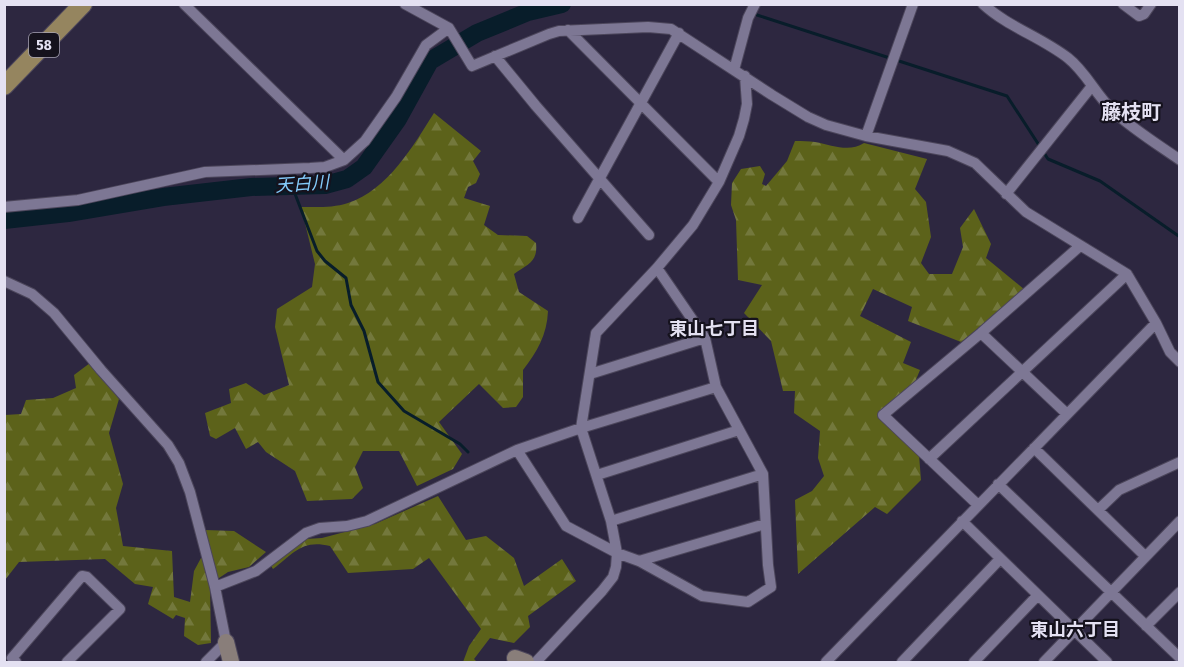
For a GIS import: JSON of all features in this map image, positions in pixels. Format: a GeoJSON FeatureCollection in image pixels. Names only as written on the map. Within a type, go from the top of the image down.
{"type":"FeatureCollection","features":[{"type":"Feature","properties":{"kind":"main road","name":"58"},"geometry":{"type":"LineString","coordinates":[[4,86],[83,4]]}},
{"type":"Feature","properties":{"kind":"street"},"geometry":{"type":"LineString","coordinates":[[184,4],[344,160]]}},
{"type":"Feature","properties":{"kind":"street"},"geometry":{"type":"LineString","coordinates":[[405,4],[449,28],[472,66],[549,34],[568,30],[648,27],[671,29],[808,117],[842,130],[948,152],[975,163],[1026,212],[1127,274],[1170,352],[1179,362]]}},
{"type":"Feature","properties":{"kind":"street"},"geometry":{"type":"LineString","coordinates":[[734,70],[748,18],[755,4]]}},
{"type":"Feature","properties":{"kind":"street"},"geometry":{"type":"LineString","coordinates":[[866,136],[913,4]]}},
{"type":"Feature","properties":{"kind":"street"},"geometry":{"type":"LineString","coordinates":[[982,4],[997,17],[1030,34],[1077,66],[1112,110],[1179,160]]}},
{"type":"Feature","properties":{"kind":"street"},"geometry":{"type":"LineString","coordinates":[[1123,4],[1139,16],[1151,4]]}},
{"type":"Feature","properties":{"kind":"street"},"geometry":{"type":"LineString","coordinates":[[4,207],[78,200],[205,172],[325,167],[344,160],[365,141],[378,124],[426,45],[449,28]]}},
{"type":"Feature","properties":{"kind":"street"},"geometry":{"type":"LineString","coordinates":[[568,30],[719,182]]}},
{"type":"Feature","properties":{"kind":"street"},"geometry":{"type":"LineString","coordinates":[[578,218],[679,33]]}},
{"type":"Feature","properties":{"kind":"street"},"geometry":{"type":"LineString","coordinates":[[495,56],[649,235]]}},
{"type":"Feature","properties":{"kind":"street"},"geometry":{"type":"LineString","coordinates":[[536,663],[613,577],[617,553],[611,521],[581,428],[596,333],[657,268],[693,225],[719,182],[744,118],[747,104],[745,76]]}},
{"type":"Feature","properties":{"kind":"street"},"geometry":{"type":"LineString","coordinates":[[1006,194],[1092,86]]}},
{"type":"Feature","properties":{"kind":"street"},"geometry":{"type":"LineString","coordinates":[[978,505],[883,415],[1080,246]]}},
{"type":"Feature","properties":{"kind":"street"},"geometry":{"type":"LineString","coordinates":[[517,450],[566,526],[617,553],[639,561],[702,596],[748,602],[771,587],[763,474],[716,387],[705,338],[657,268]]}},
{"type":"Feature","properties":{"kind":"street"},"geometry":{"type":"LineString","coordinates":[[929,459],[1127,274]]}},
{"type":"Feature","properties":{"kind":"street"},"geometry":{"type":"LineString","coordinates":[[4,281],[32,294],[54,312],[101,370],[168,445],[190,492],[215,587],[231,663]]}},
{"type":"Feature","properties":{"kind":"street"},"geometry":{"type":"LineString","coordinates":[[826,663],[1156,323]]}},
{"type":"Feature","properties":{"kind":"street"},"geometry":{"type":"LineString","coordinates":[[981,333],[1067,414]]}},
{"type":"Feature","properties":{"kind":"street"},"geometry":{"type":"LineString","coordinates":[[590,374],[705,338]]}},
{"type":"Feature","properties":{"kind":"street"},"geometry":{"type":"LineString","coordinates":[[215,587],[256,572],[306,533],[320,528],[347,526],[367,521],[517,450],[716,387]]}},
{"type":"Feature","properties":{"kind":"street"},"geometry":{"type":"LineString","coordinates":[[597,475],[740,430]]}},
{"type":"Feature","properties":{"kind":"street"},"geometry":{"type":"LineString","coordinates":[[1034,448],[1145,556]]}},
{"type":"Feature","properties":{"kind":"street"},"geometry":{"type":"LineString","coordinates":[[1098,510],[1119,490],[1179,462]]}},
{"type":"Feature","properties":{"kind":"street"},"geometry":{"type":"LineString","coordinates":[[611,521],[763,474]]}},
{"type":"Feature","properties":{"kind":"street"},"geometry":{"type":"LineString","coordinates":[[998,484],[1179,658]]}},
{"type":"Feature","properties":{"kind":"street"},"geometry":{"type":"LineString","coordinates":[[962,521],[1107,663]]}},
{"type":"Feature","properties":{"kind":"street"},"geometry":{"type":"LineString","coordinates":[[1044,663],[1179,521]]}},
{"type":"Feature","properties":{"kind":"street"},"geometry":{"type":"LineString","coordinates":[[639,561],[765,524]]}},
{"type":"Feature","properties":{"kind":"street"},"geometry":{"type":"LineString","coordinates":[[902,663],[1000,559]]}},
{"type":"Feature","properties":{"kind":"street"},"geometry":{"type":"LineString","coordinates":[[16,663],[12,658],[82,576],[87,577],[120,609],[67,663]]}},
{"type":"Feature","properties":{"kind":"street"},"geometry":{"type":"LineString","coordinates":[[1146,626],[1179,592]]}},
{"type":"Feature","properties":{"kind":"street"},"geometry":{"type":"LineString","coordinates":[[974,663],[1038,595]]}},
{"type":"Feature","properties":{"kind":"street"},"geometry":{"type":"LineString","coordinates":[[206,663],[226,642]]}},
{"type":"Feature","properties":{"kind":"green space"},"geometry":{"type":"Polygon","coordinates":[[[434,113],[481,151],[473,161],[480,174],[476,183],[468,187],[464,198],[490,206],[484,225],[498,235],[527,236],[536,243],[534,259],[514,274],[519,292],[548,311],[537,350],[523,370],[523,397],[516,407],[503,408],[479,384],[439,422],[462,454],[453,469],[417,486],[399,451],[363,451],[355,467],[363,488],[352,499],[307,501],[295,471],[266,452],[258,442],[246,449],[235,428],[216,439],[210,436],[205,413],[231,403],[229,389],[246,383],[264,395],[289,385],[275,327],[277,309],[312,287],[315,264],[301,207],[342,205],[362,197],[375,188],[398,166],[434,113]]]}},
{"type":"Feature","properties":{"kind":"green space"},"geometry":{"type":"Polygon","coordinates":[[[795,141],[846,148],[864,143],[927,159],[915,189],[926,202],[931,237],[921,263],[929,274],[952,274],[963,247],[960,228],[974,209],[991,244],[986,258],[1025,290],[961,342],[908,321],[912,307],[873,289],[860,316],[911,342],[903,363],[920,370],[915,382],[878,415],[919,455],[921,480],[887,514],[875,507],[798,574],[795,500],[812,491],[824,476],[818,458],[820,431],[794,413],[795,391],[783,391],[771,341],[744,313],[762,285],[738,280],[736,220],[731,205],[732,183],[741,169],[760,166],[765,174],[762,184],[766,186],[787,161],[795,141]]]}},
{"type":"Feature","properties":{"kind":"green space"},"geometry":{"type":"Polygon","coordinates":[[[90,363],[119,399],[109,433],[123,484],[116,508],[123,546],[172,551],[174,597],[190,602],[194,571],[201,558],[212,555],[205,530],[234,531],[266,552],[249,567],[228,572],[210,584],[211,643],[198,645],[184,636],[185,618],[176,615],[173,619],[148,604],[153,587],[135,584],[105,559],[19,562],[5,580],[5,415],[21,414],[26,400],[53,398],[76,388],[74,375],[90,363]]]}},
{"type":"Feature","properties":{"kind":"green space"},"geometry":{"type":"Polygon","coordinates":[[[438,496],[466,540],[486,536],[514,558],[524,586],[562,559],[576,581],[528,616],[530,627],[514,643],[490,638],[474,659],[477,662],[463,662],[469,646],[481,629],[429,558],[413,569],[348,573],[330,546],[312,544],[299,549],[273,569],[271,566],[306,539],[322,538],[375,524],[438,496]]]}},
{"type":"Feature","properties":{"kind":"waterway","name":"天白川"},"geometry":{"type":"LineString","coordinates":[[4,220],[68,213],[163,197],[251,187],[325,185],[347,179],[364,167],[398,119],[430,61],[477,33],[528,12],[562,4]]}},
{"type":"Feature","properties":{"kind":"waterway"},"geometry":{"type":"LineString","coordinates":[[757,15],[1007,96],[1048,159],[1100,181],[1180,237]]}},
{"type":"Feature","properties":{"kind":"waterway"},"geometry":{"type":"LineString","coordinates":[[292,186],[317,251],[325,261],[346,278],[351,305],[364,331],[378,382],[404,411],[460,444],[468,452]]}},
{"type":"Feature","properties":{"kind":"district","name":"藤枝町"},"geometry":{"type":"Point","coordinates":[1131,112]}},
{"type":"Feature","properties":{"kind":"district","name":"東山七丁目"},"geometry":{"type":"Point","coordinates":[714,329]}},
{"type":"Feature","properties":{"kind":"district","name":"東山六丁目"},"geometry":{"type":"Point","coordinates":[1075,630]}}]}
